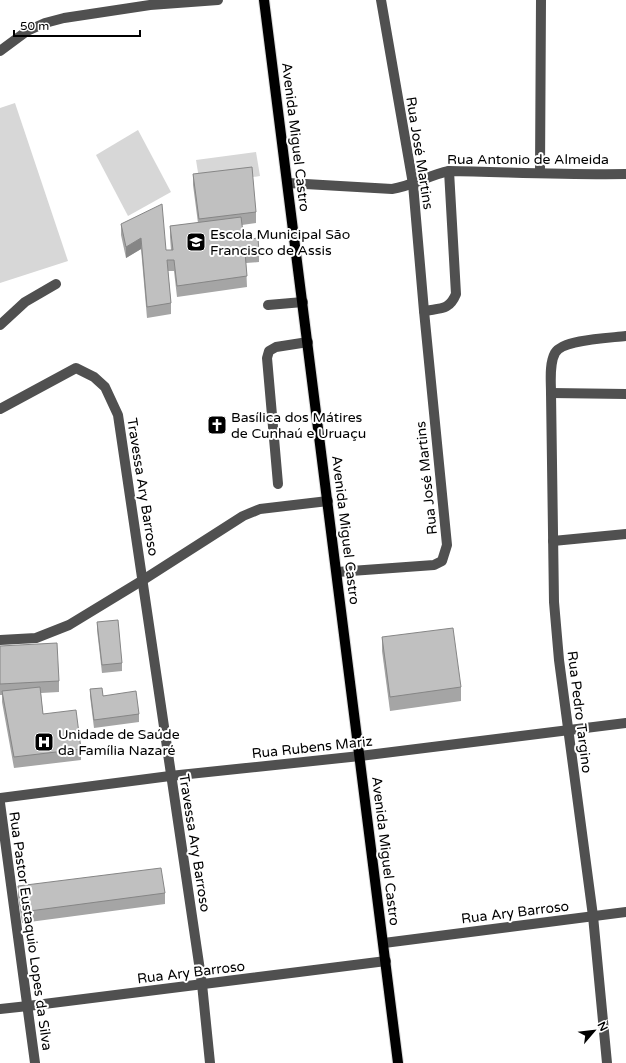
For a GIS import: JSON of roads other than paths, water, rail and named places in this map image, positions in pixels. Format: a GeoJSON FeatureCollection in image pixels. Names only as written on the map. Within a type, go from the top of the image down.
{"type":"FeatureCollection","features":[{"type":"Feature","properties":{"kind":"main road","name":"Avenida Miguel Castro"},"geometry":{"type":"LineString","coordinates":[[264,0],[398,1063]]}},
{"type":"Feature","properties":{"kind":"street"},"geometry":{"type":"LineString","coordinates":[[0,50],[27,32],[45,23],[64,18],[150,2],[218,0]]}},
{"type":"Feature","properties":{"kind":"street","name":"Rua José Martins"},"geometry":{"type":"LineString","coordinates":[[337,572],[434,565],[442,560],[447,546],[413,184],[381,0]]}},
{"type":"Feature","properties":{"kind":"street"},"geometry":{"type":"LineString","coordinates":[[540,172],[541,0]]}},
{"type":"Feature","properties":{"kind":"street","name":"Rua Antonio de Almeida"},"geometry":{"type":"LineString","coordinates":[[288,183],[392,189],[413,184],[435,174],[449,171],[626,174]]}},
{"type":"Feature","properties":{"kind":"street","name":"Rua José Martins"},"geometry":{"type":"LineString","coordinates":[[424,311],[447,307],[453,302],[456,294],[449,171]]}},
{"type":"Feature","properties":{"kind":"street"},"geometry":{"type":"LineString","coordinates":[[0,325],[25,302],[56,284]]}},
{"type":"Feature","properties":{"kind":"street"},"geometry":{"type":"LineString","coordinates":[[268,305],[303,302]]}},
{"type":"Feature","properties":{"kind":"street","name":"Rua Pedro Targino"},"geometry":{"type":"LineString","coordinates":[[607,1063],[593,916],[567,730],[554,602],[551,393],[552,363],[555,352],[561,347],[583,341],[626,336]]}},
{"type":"Feature","properties":{"kind":"street"},"geometry":{"type":"LineString","coordinates":[[278,484],[266,358],[269,351],[276,347],[308,342]]}},
{"type":"Feature","properties":{"kind":"street","name":"Travessa Ary Barroso"},"geometry":{"type":"LineString","coordinates":[[0,409],[76,368],[94,376],[105,387],[118,415],[143,580],[170,776],[202,984],[210,1063]]}},
{"type":"Feature","properties":{"kind":"street"},"geometry":{"type":"LineString","coordinates":[[551,393],[626,394]]}},
{"type":"Feature","properties":{"kind":"street","name":"Travessa Ary Barroso"},"geometry":{"type":"LineString","coordinates":[[0,640],[36,638],[69,625],[243,516],[260,509],[328,501]]}},
{"type":"Feature","properties":{"kind":"street"},"geometry":{"type":"LineString","coordinates":[[552,541],[626,534]]}},
{"type":"Feature","properties":{"kind":"street","name":"Rua Rubens Mariz"},"geometry":{"type":"LineString","coordinates":[[0,798],[170,776],[360,756],[626,723]]}},
{"type":"Feature","properties":{"kind":"street","name":"Rua Pastor Eustaquio Lopes da Silva"},"geometry":{"type":"LineString","coordinates":[[0,803],[28,1006],[34,1063]]}},
{"type":"Feature","properties":{"kind":"street","name":"Rua Ary Barroso"},"geometry":{"type":"LineString","coordinates":[[384,943],[626,912]]}},
{"type":"Feature","properties":{"kind":"street","name":"Rua Ary Barroso"},"geometry":{"type":"LineString","coordinates":[[0,1009],[386,961]]}},
{"type":"Feature","properties":{"kind":"place","name":"Escola Municipal São Francisco de Assis"},"geometry":{"type":"Point","coordinates":[196,242]}},
{"type":"Feature","properties":{"kind":"place","name":"Basílica dos Mátires de Cunhaú e Uruaçu"},"geometry":{"type":"Point","coordinates":[217,425]}},
{"type":"Feature","properties":{"kind":"place","name":"Unidade de Saúde da Família Nazaré"},"geometry":{"type":"Point","coordinates":[44,742]}}]}
